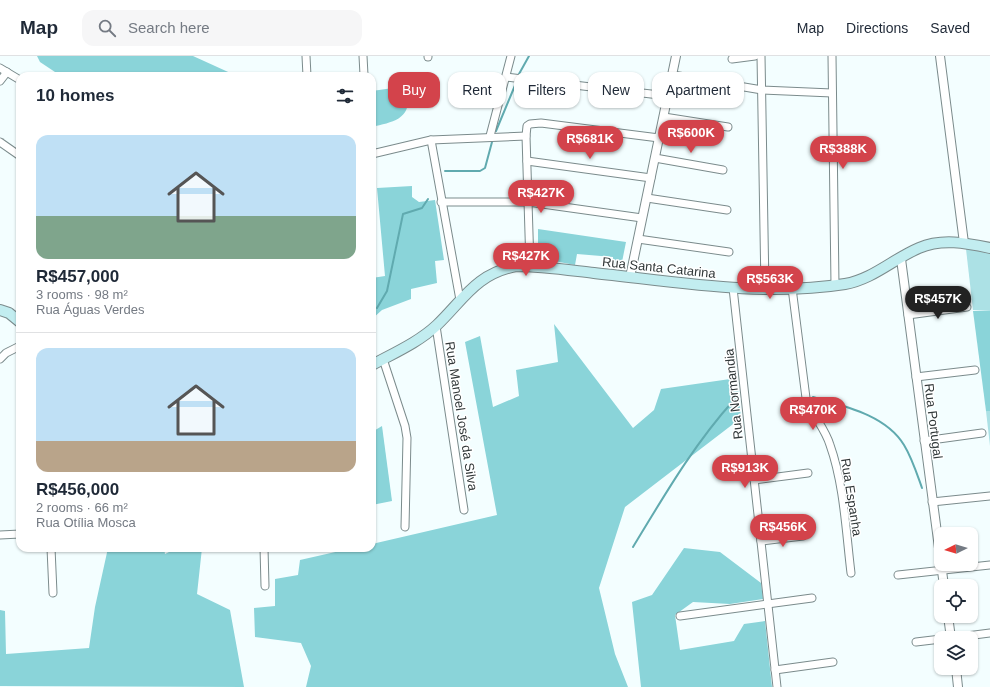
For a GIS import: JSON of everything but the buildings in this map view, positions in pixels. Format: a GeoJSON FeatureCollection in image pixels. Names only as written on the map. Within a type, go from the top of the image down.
{"type":"FeatureCollection","features":[{"type":"Feature","properties":{"kind":"main road","name":"Rua Santa Catarina"},"geometry":{"type":"LineString","coordinates":[[376,363],[411,343],[436,326],[474,285],[488,275],[507,268],[530,266],[733,288],[792,288],[835,285],[862,279],[928,245],[952,242],[990,248]]}},
{"type":"Feature","properties":{"kind":"main road"},"geometry":{"type":"LineString","coordinates":[[0,310],[9,313],[16,319]]}},
{"type":"Feature","properties":{"kind":"street"},"geometry":{"type":"LineString","coordinates":[[306,56],[306,72]]}},
{"type":"Feature","properties":{"kind":"street"},"geometry":{"type":"LineString","coordinates":[[363,56],[364,72]]}},
{"type":"Feature","properties":{"kind":"street"},"geometry":{"type":"LineString","coordinates":[[511,56],[506,77],[652,94]]}},
{"type":"Feature","properties":{"kind":"street"},"geometry":{"type":"LineString","coordinates":[[673,56],[673,72]]}},
{"type":"Feature","properties":{"kind":"street"},"geometry":{"type":"LineString","coordinates":[[732,59],[755,56]]}},
{"type":"Feature","properties":{"kind":"street"},"geometry":{"type":"LineString","coordinates":[[761,56],[765,289]]}},
{"type":"Feature","properties":{"kind":"street"},"geometry":{"type":"LineString","coordinates":[[832,56],[835,285]]}},
{"type":"Feature","properties":{"kind":"street"},"geometry":{"type":"LineString","coordinates":[[940,56],[964,243]]}},
{"type":"Feature","properties":{"kind":"street"},"geometry":{"type":"LineString","coordinates":[[0,68],[16,78]]}},
{"type":"Feature","properties":{"kind":"street"},"geometry":{"type":"LineString","coordinates":[[0,81],[7,72]]}},
{"type":"Feature","properties":{"kind":"street"},"geometry":{"type":"LineString","coordinates":[[744,87],[762,90],[832,93]]}},
{"type":"Feature","properties":{"kind":"street"},"geometry":{"type":"LineString","coordinates":[[490,136],[498,108]]}},
{"type":"Feature","properties":{"kind":"street"},"geometry":{"type":"LineString","coordinates":[[630,277],[666,108]]}},
{"type":"Feature","properties":{"kind":"street"},"geometry":{"type":"LineString","coordinates":[[664,117],[728,127]]}},
{"type":"Feature","properties":{"kind":"street"},"geometry":{"type":"LineString","coordinates":[[530,266],[526,161],[527,126],[530,124],[541,123],[659,138]]}},
{"type":"Feature","properties":{"kind":"street"},"geometry":{"type":"LineString","coordinates":[[376,153],[431,140],[490,136],[526,136]]}},
{"type":"Feature","properties":{"kind":"street"},"geometry":{"type":"LineString","coordinates":[[431,140],[441,202],[460,300]]}},
{"type":"Feature","properties":{"kind":"street"},"geometry":{"type":"LineString","coordinates":[[0,142],[16,153]]}},
{"type":"Feature","properties":{"kind":"street"},"geometry":{"type":"LineString","coordinates":[[655,158],[723,170]]}},
{"type":"Feature","properties":{"kind":"street"},"geometry":{"type":"LineString","coordinates":[[526,161],[651,178]]}},
{"type":"Feature","properties":{"kind":"street"},"geometry":{"type":"LineString","coordinates":[[647,198],[727,210]]}},
{"type":"Feature","properties":{"kind":"street"},"geometry":{"type":"LineString","coordinates":[[441,202],[528,202],[642,218]]}},
{"type":"Feature","properties":{"kind":"street"},"geometry":{"type":"LineString","coordinates":[[638,239],[729,252]]}},
{"type":"Feature","properties":{"kind":"street","name":"Rua Portugal"},"geometry":{"type":"LineString","coordinates":[[900,259],[935,527]]}},
{"type":"Feature","properties":{"kind":"street","name":"Rua Normandia"},"geometry":{"type":"LineString","coordinates":[[733,288],[777,687]]}},
{"type":"Feature","properties":{"kind":"street","name":"Rua Espanha"},"geometry":{"type":"LineString","coordinates":[[792,288],[806,398],[812,412],[826,433],[834,456],[852,573]]}},
{"type":"Feature","properties":{"kind":"street"},"geometry":{"type":"LineString","coordinates":[[908,315],[967,307]]}},
{"type":"Feature","properties":{"kind":"street","name":"Rua Manoel José da Silva"},"geometry":{"type":"LineString","coordinates":[[436,326],[464,510]]}},
{"type":"Feature","properties":{"kind":"street"},"geometry":{"type":"LineString","coordinates":[[0,359],[6,353],[16,348]]}},
{"type":"Feature","properties":{"kind":"street"},"geometry":{"type":"LineString","coordinates":[[383,359],[405,426],[407,438],[405,528]]}},
{"type":"Feature","properties":{"kind":"street"},"geometry":{"type":"LineString","coordinates":[[916,377],[975,370]]}},
{"type":"Feature","properties":{"kind":"street"},"geometry":{"type":"LineString","coordinates":[[924,441],[982,433]]}},
{"type":"Feature","properties":{"kind":"street"},"geometry":{"type":"LineString","coordinates":[[754,480],[808,473]]}},
{"type":"Feature","properties":{"kind":"street"},"geometry":{"type":"LineString","coordinates":[[932,502],[990,496]]}},
{"type":"Feature","properties":{"kind":"street"},"geometry":{"type":"LineString","coordinates":[[0,535],[16,534]]}},
{"type":"Feature","properties":{"kind":"street"},"geometry":{"type":"LineString","coordinates":[[761,541],[803,536]]}},
{"type":"Feature","properties":{"kind":"street"},"geometry":{"type":"LineString","coordinates":[[51,552],[53,593]]}},
{"type":"Feature","properties":{"kind":"street"},"geometry":{"type":"LineString","coordinates":[[264,552],[265,586]]}},
{"type":"Feature","properties":{"kind":"street"},"geometry":{"type":"LineString","coordinates":[[978,566],[990,565]]}},
{"type":"Feature","properties":{"kind":"street"},"geometry":{"type":"LineString","coordinates":[[898,575],[934,571]]}},
{"type":"Feature","properties":{"kind":"street"},"geometry":{"type":"LineString","coordinates":[[680,616],[812,598]]}},
{"type":"Feature","properties":{"kind":"street"},"geometry":{"type":"LineString","coordinates":[[978,635],[990,633]]}},
{"type":"Feature","properties":{"kind":"street"},"geometry":{"type":"LineString","coordinates":[[916,642],[934,640]]}},
{"type":"Feature","properties":{"kind":"street"},"geometry":{"type":"LineString","coordinates":[[775,670],[833,662]]}},
{"type":"Feature","properties":{"kind":"street"},"geometry":{"type":"LineString","coordinates":[[957,675],[958,687]]}},
{"type":"Feature","properties":{"kind":"shaded area"},"geometry":{"type":"Polygon","coordinates":[[[37,56],[193,56],[228,72],[55,72],[40,62],[37,56]]]}},
{"type":"Feature","properties":{"kind":"shaded area"},"geometry":{"type":"Polygon","coordinates":[[[388,89],[388,108],[406,108],[403,115],[399,118],[376,126],[376,90],[388,89]]]}},
{"type":"Feature","properties":{"kind":"shaded area"},"geometry":{"type":"Polygon","coordinates":[[[412,186],[412,197],[419,202],[435,200],[444,260],[435,261],[437,283],[411,289],[411,299],[382,310],[376,315],[376,277],[385,276],[377,188],[412,186]]]}},
{"type":"Feature","properties":{"kind":"shaded area"},"geometry":{"type":"Polygon","coordinates":[[[538,229],[626,242],[621,267],[613,268],[613,257],[577,254],[575,265],[538,258],[538,229]]]}},
{"type":"Feature","properties":{"kind":"shaded area"},"geometry":{"type":"Polygon","coordinates":[[[966,249],[990,253],[990,311],[973,310],[966,249]]]}},
{"type":"Feature","properties":{"kind":"shaded area"},"geometry":{"type":"Polygon","coordinates":[[[973,311],[990,311],[990,411],[986,411],[973,311]]]}},
{"type":"Feature","properties":{"kind":"shaded area"},"geometry":{"type":"Polygon","coordinates":[[[554,324],[633,428],[654,410],[661,389],[737,378],[741,418],[625,507],[599,588],[615,654],[628,687],[306,687],[311,666],[301,643],[255,637],[254,608],[275,606],[275,579],[298,575],[300,560],[335,552],[376,552],[376,543],[497,515],[465,342],[480,336],[493,407],[519,396],[516,370],[558,362],[554,324]]]}},
{"type":"Feature","properties":{"kind":"shaded area"},"geometry":{"type":"Polygon","coordinates":[[[986,411],[990,411],[990,446],[986,411]]]}},
{"type":"Feature","properties":{"kind":"shaded area"},"geometry":{"type":"Polygon","coordinates":[[[382,426],[392,501],[376,504],[376,430],[382,426]]]}},
{"type":"Feature","properties":{"kind":"shaded area"},"geometry":{"type":"Polygon","coordinates":[[[684,548],[720,552],[761,583],[763,599],[730,604],[693,602],[675,615],[680,650],[734,641],[744,624],[765,621],[772,687],[641,687],[632,602],[652,595],[684,548]]]}},
{"type":"Feature","properties":{"kind":"shaded area"},"geometry":{"type":"Polygon","coordinates":[[[107,552],[165,552],[165,554],[169,552],[202,552],[197,594],[230,610],[244,687],[0,686],[0,610],[5,611],[6,654],[89,648],[95,607],[107,552]]]}},
{"type":"Feature","properties":{"kind":"waterway"},"geometry":{"type":"LineString","coordinates":[[520,72],[529,56]]}},
{"type":"Feature","properties":{"kind":"waterway"},"geometry":{"type":"LineString","coordinates":[[496,131],[514,88]]}},
{"type":"Feature","properties":{"kind":"waterway"},"geometry":{"type":"LineString","coordinates":[[445,171],[480,171],[485,168],[492,142]]}},
{"type":"Feature","properties":{"kind":"waterway"},"geometry":{"type":"LineString","coordinates":[[377,308],[387,291],[403,214],[422,208],[428,199]]}},
{"type":"Feature","properties":{"kind":"waterway"},"geometry":{"type":"LineString","coordinates":[[813,397],[851,408],[887,426],[907,450],[922,488]]}},
{"type":"Feature","properties":{"kind":"waterway"},"geometry":{"type":"LineString","coordinates":[[633,547],[693,452],[719,417],[734,400]]}}]}
